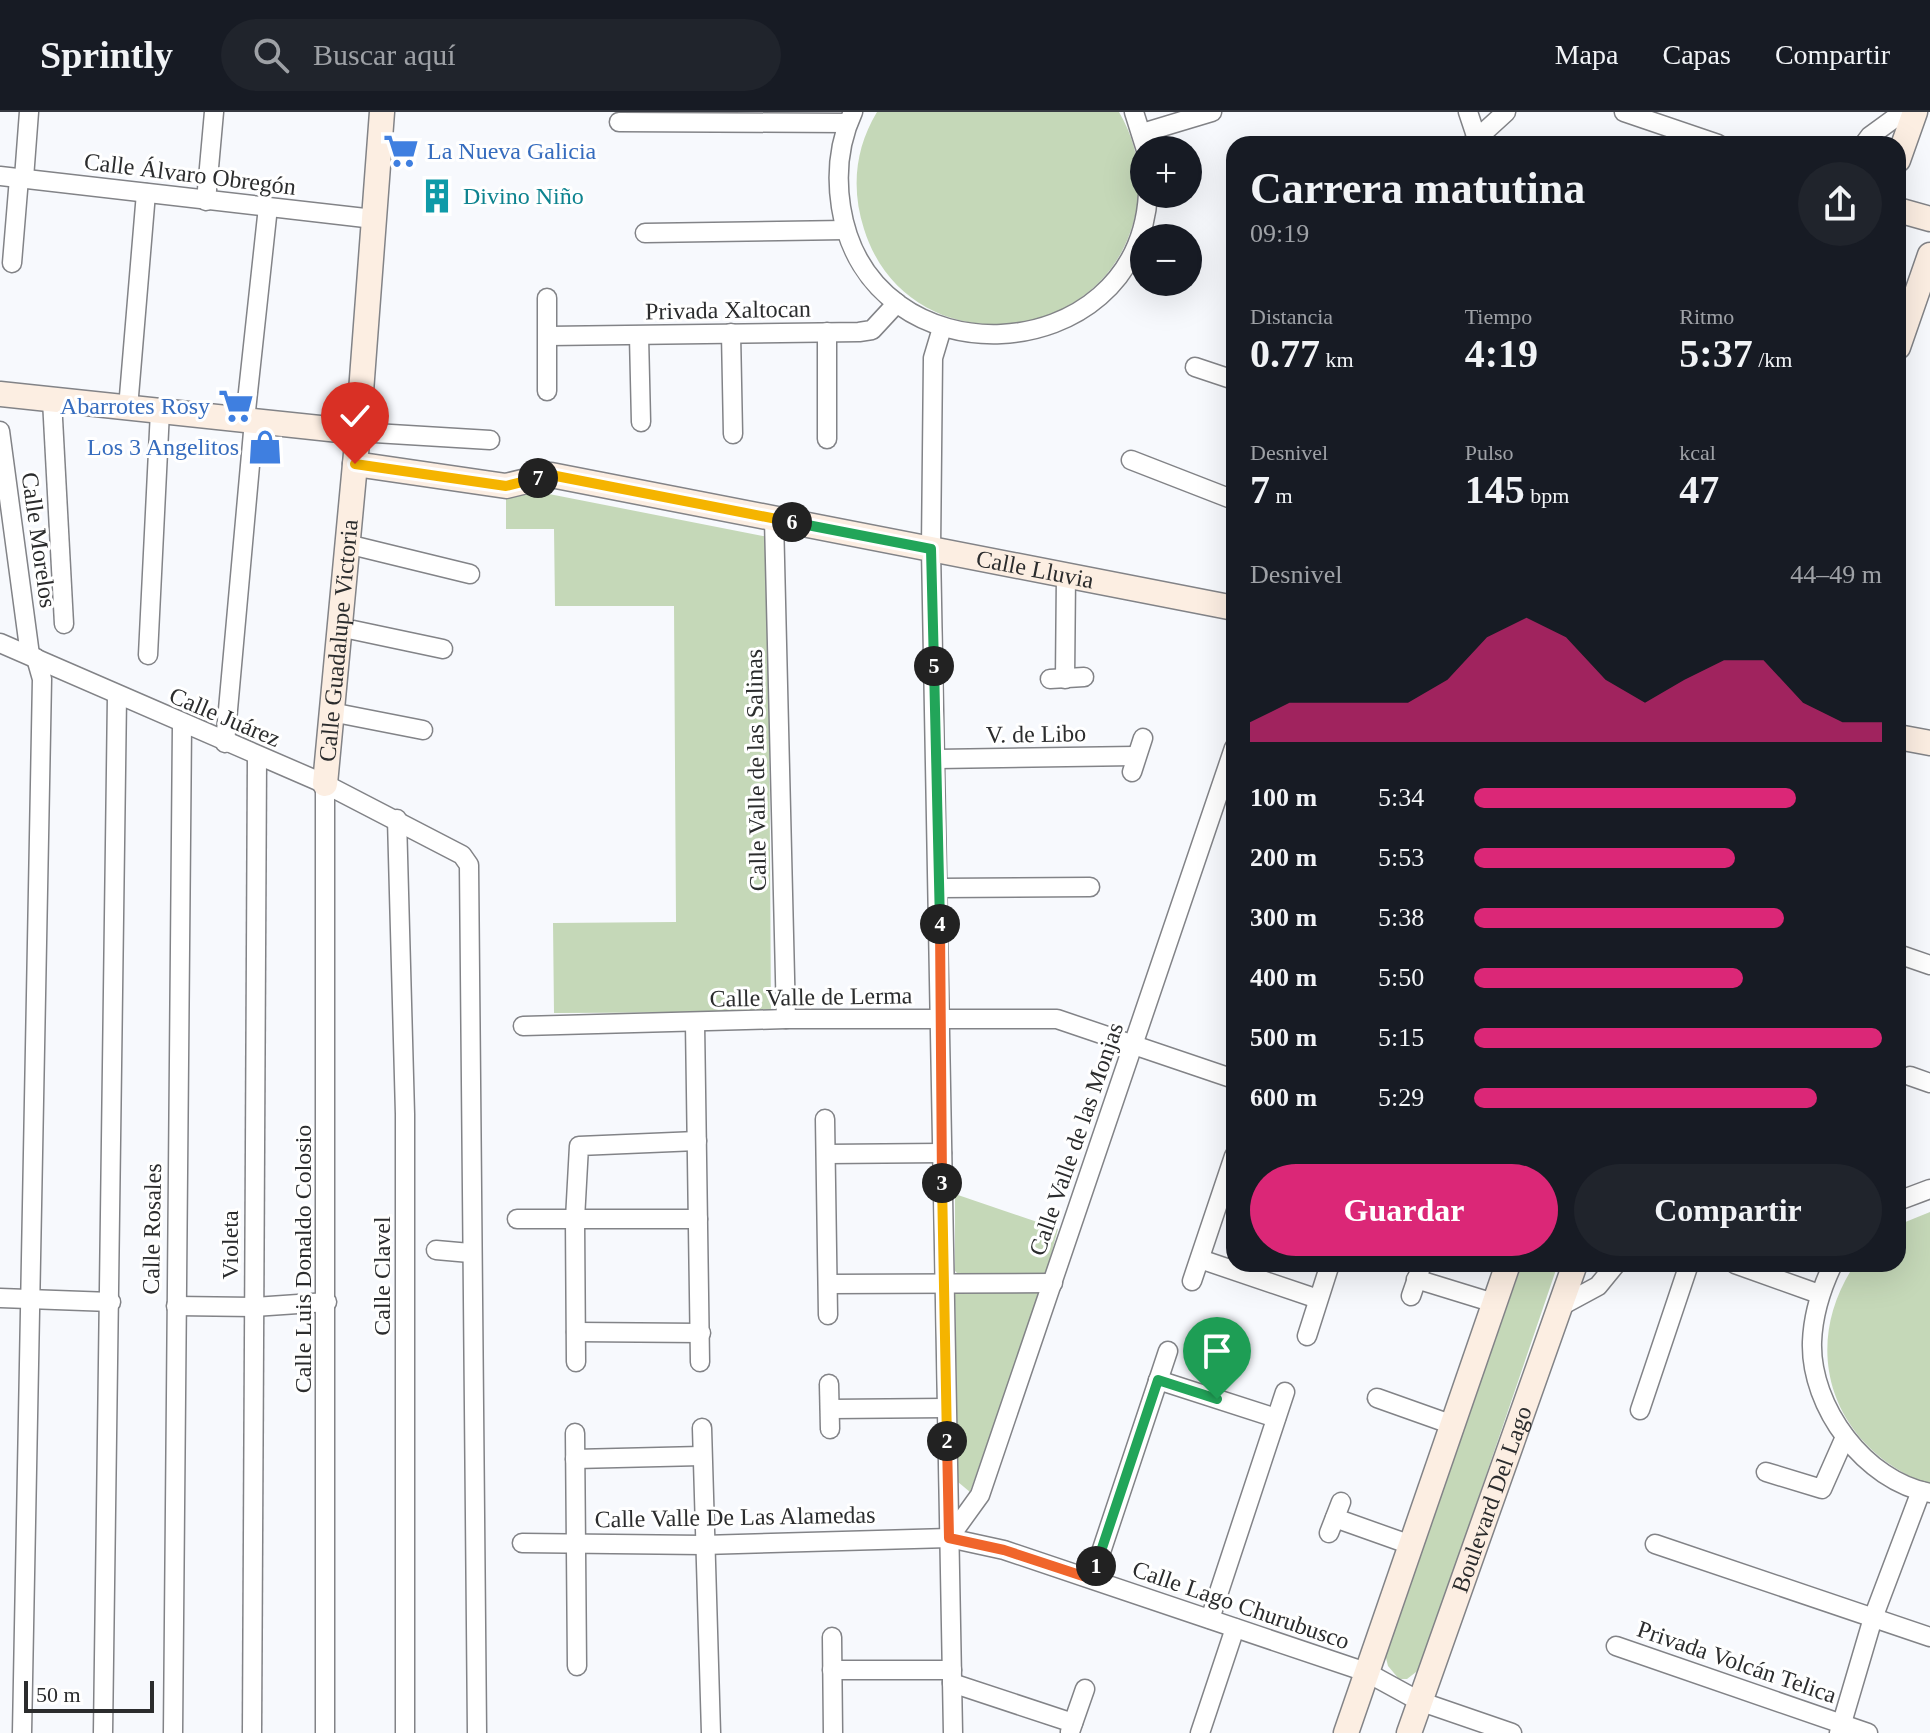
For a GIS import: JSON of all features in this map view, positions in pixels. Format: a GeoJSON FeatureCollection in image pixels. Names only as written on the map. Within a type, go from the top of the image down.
{"type":"FeatureCollection","features":[{"type":"Feature","properties":{"kind":"street"},"geometry":{"type":"LineString","coordinates":[[12,263],[29,112]]}},
{"type":"Feature","properties":{"kind":"street"},"geometry":{"type":"LineString","coordinates":[[206,201],[214,112]]}},
{"type":"Feature","properties":{"kind":"street","name":"Calle Guadalupe Victoria"},"geometry":{"type":"LineString","coordinates":[[325,784],[358,432],[382,112]]}},
{"type":"Feature","properties":{"kind":"street"},"geometry":{"type":"LineString","coordinates":[[1134,112],[1142,136]]}},
{"type":"Feature","properties":{"kind":"street"},"geometry":{"type":"LineString","coordinates":[[1468,112],[1472,136]]}},
{"type":"Feature","properties":{"kind":"street"},"geometry":{"type":"LineString","coordinates":[[1478,136],[1506,112]]}},
{"type":"Feature","properties":{"kind":"street"},"geometry":{"type":"LineString","coordinates":[[1624,112],[1694,136]]}},
{"type":"Feature","properties":{"kind":"street"},"geometry":{"type":"LineString","coordinates":[[1870,136],[1903,112]]}},
{"type":"Feature","properties":{"kind":"street"},"geometry":{"type":"LineString","coordinates":[[1906,137],[1915,112]]}},
{"type":"Feature","properties":{"kind":"street"},"geometry":{"type":"LineString","coordinates":[[1157,136],[1203,114]]}},
{"type":"Feature","properties":{"kind":"street"},"geometry":{"type":"LineString","coordinates":[[619,122],[850,118],[837,176],[845,230],[875,283],[897,303],[942,328],[976,336],[1016,335],[1053,325],[1087,306],[1115,279],[1136,246],[1145,208]]}},
{"type":"Feature","properties":{"kind":"street","name":"Calle Álvaro Obregón"},"geometry":{"type":"LineString","coordinates":[[0,176],[374,219]]}},
{"type":"Feature","properties":{"kind":"street"},"geometry":{"type":"LineString","coordinates":[[128,408],[146,193]]}},
{"type":"Feature","properties":{"kind":"street"},"geometry":{"type":"LineString","coordinates":[[225,743],[268,207]]}},
{"type":"Feature","properties":{"kind":"street"},"geometry":{"type":"LineString","coordinates":[[1906,212],[1930,219]]}},
{"type":"Feature","properties":{"kind":"street"},"geometry":{"type":"LineString","coordinates":[[645,233],[845,230]]}},
{"type":"Feature","properties":{"kind":"street"},"geometry":{"type":"LineString","coordinates":[[1906,331],[1921,302],[1930,255]]}},
{"type":"Feature","properties":{"kind":"street"},"geometry":{"type":"LineString","coordinates":[[547,298],[547,391]]}},
{"type":"Feature","properties":{"kind":"street","name":"Privada Xaltocan"},"geometry":{"type":"LineString","coordinates":[[548,336],[872,330],[897,303]]}},
{"type":"Feature","properties":{"kind":"street"},"geometry":{"type":"LineString","coordinates":[[942,328],[933,358],[931,549],[953,1733]]}},
{"type":"Feature","properties":{"kind":"street"},"geometry":{"type":"LineString","coordinates":[[827,332],[827,439]]}},
{"type":"Feature","properties":{"kind":"street"},"geometry":{"type":"LineString","coordinates":[[731,333],[733,434]]}},
{"type":"Feature","properties":{"kind":"street"},"geometry":{"type":"LineString","coordinates":[[639,336],[641,422]]}},
{"type":"Feature","properties":{"kind":"street"},"geometry":{"type":"LineString","coordinates":[[1195,367],[1226,377]]}},
{"type":"Feature","properties":{"kind":"street"},"geometry":{"type":"LineString","coordinates":[[0,394],[358,432],[490,440]]}},
{"type":"Feature","properties":{"kind":"street"},"geometry":{"type":"LineString","coordinates":[[52,400],[64,624]]}},
{"type":"Feature","properties":{"kind":"street"},"geometry":{"type":"LineString","coordinates":[[148,655],[160,411]]}},
{"type":"Feature","properties":{"kind":"street","name":"Calle Morelos"},"geometry":{"type":"LineString","coordinates":[[0,431],[33,657],[42,679],[22,1733]]}},
{"type":"Feature","properties":{"kind":"street"},"geometry":{"type":"LineString","coordinates":[[1131,460],[1226,497]]}},
{"type":"Feature","properties":{"kind":"street","name":"Calle Lluvia"},"geometry":{"type":"LineString","coordinates":[[355,464],[506,486],[551,475],[1226,606]]}},
{"type":"Feature","properties":{"kind":"street","name":"Calle Valle de las Salinas"},"geometry":{"type":"LineString","coordinates":[[774,519],[786,1019]]}},
{"type":"Feature","properties":{"kind":"street"},"geometry":{"type":"LineString","coordinates":[[347,544],[470,574]]}},
{"type":"Feature","properties":{"kind":"street"},"geometry":{"type":"LineString","coordinates":[[1066,575],[1066,678]]}},
{"type":"Feature","properties":{"kind":"street"},"geometry":{"type":"LineString","coordinates":[[339,627],[443,649]]}},
{"type":"Feature","properties":{"kind":"street","name":"Calle Juárez"},"geometry":{"type":"LineString","coordinates":[[0,643],[182,725],[325,784],[462,855],[469,865],[470,1253]]}},
{"type":"Feature","properties":{"kind":"street"},"geometry":{"type":"LineString","coordinates":[[103,1733],[117,696]]}},
{"type":"Feature","properties":{"kind":"street"},"geometry":{"type":"LineString","coordinates":[[331,712],[423,730]]}},
{"type":"Feature","properties":{"kind":"street","name":"Calle Rosales"},"geometry":{"type":"LineString","coordinates":[[173,1733],[182,725]]}},
{"type":"Feature","properties":{"kind":"street","name":"V. de Libo"},"geometry":{"type":"LineString","coordinates":[[937,759],[1134,764],[1143,738]]}},
{"type":"Feature","properties":{"kind":"street"},"geometry":{"type":"LineString","coordinates":[[1906,738],[1930,743]]}},
{"type":"Feature","properties":{"kind":"street","name":"Violeta"},"geometry":{"type":"LineString","coordinates":[[252,1733],[257,757]]}},
{"type":"Feature","properties":{"kind":"street","name":"Calle Valle de las Monjas"},"geometry":{"type":"LineString","coordinates":[[949,1538],[980,1495],[1226,772]]}},
{"type":"Feature","properties":{"kind":"street","name":"Calle Luis Donaldo Colosio"},"geometry":{"type":"LineString","coordinates":[[325,784],[325,1733]]}},
{"type":"Feature","properties":{"kind":"street","name":"Calle Clavel"},"geometry":{"type":"LineString","coordinates":[[397,819],[405,1114],[405,1733]]}},
{"type":"Feature","properties":{"kind":"street"},"geometry":{"type":"LineString","coordinates":[[939,888],[1090,887]]}},
{"type":"Feature","properties":{"kind":"street"},"geometry":{"type":"LineString","coordinates":[[1906,957],[1930,965]]}},
{"type":"Feature","properties":{"kind":"street","name":"Calle Valle de Lerma"},"geometry":{"type":"LineString","coordinates":[[523,1026],[786,1019],[1057,1019],[1226,1076]]}},
{"type":"Feature","properties":{"kind":"street"},"geometry":{"type":"LineString","coordinates":[[695,1023],[700,1362]]}},
{"type":"Feature","properties":{"kind":"street"},"geometry":{"type":"LineString","coordinates":[[1910,1076],[1930,1083]]}},
{"type":"Feature","properties":{"kind":"street"},"geometry":{"type":"LineString","coordinates":[[825,1119],[828,1315]]}},
{"type":"Feature","properties":{"kind":"street"},"geometry":{"type":"LineString","coordinates":[[576,1362],[575,1219],[579,1146],[697,1141]]}},
{"type":"Feature","properties":{"kind":"street"},"geometry":{"type":"LineString","coordinates":[[826,1154],[942,1153]]}},
{"type":"Feature","properties":{"kind":"street"},"geometry":{"type":"LineString","coordinates":[[1192,1281],[1226,1180]]}},
{"type":"Feature","properties":{"kind":"street"},"geometry":{"type":"LineString","coordinates":[[1906,1198],[1930,1189]]}},
{"type":"Feature","properties":{"kind":"street"},"geometry":{"type":"LineString","coordinates":[[517,1219],[698,1219]]}},
{"type":"Feature","properties":{"kind":"street"},"geometry":{"type":"LineString","coordinates":[[436,1250],[470,1253],[477,1733]]}},
{"type":"Feature","properties":{"kind":"street"},"geometry":{"type":"LineString","coordinates":[[1200,1259],[1226,1268]]}},
{"type":"Feature","properties":{"kind":"street"},"geometry":{"type":"LineString","coordinates":[[1238,1272],[1318,1299]]}},
{"type":"Feature","properties":{"kind":"street"},"geometry":{"type":"LineString","coordinates":[[1307,1336],[1327,1272]]}},
{"type":"Feature","properties":{"kind":"street"},"geometry":{"type":"LineString","coordinates":[[1346,1733],[1503,1272]]}},
{"type":"Feature","properties":{"kind":"street","name":"Boulevard Del Lago"},"geometry":{"type":"LineString","coordinates":[[1409,1733],[1572,1272]]}},
{"type":"Feature","properties":{"kind":"street"},"geometry":{"type":"LineString","coordinates":[[1561,1306],[1598,1286],[1609,1272]]}},
{"type":"Feature","properties":{"kind":"street"},"geometry":{"type":"LineString","coordinates":[[1640,1410],[1686,1272]]}},
{"type":"Feature","properties":{"kind":"street"},"geometry":{"type":"LineString","coordinates":[[1757,1272],[1819,1294]]}},
{"type":"Feature","properties":{"kind":"street"},"geometry":{"type":"LineString","coordinates":[[1829,1272],[1819,1294],[1812,1344],[1821,1393],[1845,1437],[1879,1470],[1926,1492],[1873,1618],[1840,1728]]}},
{"type":"Feature","properties":{"kind":"street"},"geometry":{"type":"LineString","coordinates":[[1416,1281],[1494,1303]]}},
{"type":"Feature","properties":{"kind":"street"},"geometry":{"type":"LineString","coordinates":[[828,1284],[1053,1283]]}},
{"type":"Feature","properties":{"kind":"street"},"geometry":{"type":"LineString","coordinates":[[0,1298],[111,1302]]}},
{"type":"Feature","properties":{"kind":"street"},"geometry":{"type":"LineString","coordinates":[[176,1306],[254,1307],[327,1302]]}},
{"type":"Feature","properties":{"kind":"street"},"geometry":{"type":"LineString","coordinates":[[576,1332],[701,1333]]}},
{"type":"Feature","properties":{"kind":"street"},"geometry":{"type":"LineString","coordinates":[[1092,1579],[1168,1351]]}},
{"type":"Feature","properties":{"kind":"street"},"geometry":{"type":"LineString","coordinates":[[1158,1380],[1276,1418]]}},
{"type":"Feature","properties":{"kind":"street"},"geometry":{"type":"LineString","coordinates":[[829,1384],[830,1429]]}},
{"type":"Feature","properties":{"kind":"street"},"geometry":{"type":"LineString","coordinates":[[1210,1619],[1285,1392]]}},
{"type":"Feature","properties":{"kind":"street"},"geometry":{"type":"LineString","coordinates":[[1377,1398],[1453,1425]]}},
{"type":"Feature","properties":{"kind":"street"},"geometry":{"type":"LineString","coordinates":[[830,1409],[946,1408]]}},
{"type":"Feature","properties":{"kind":"street"},"geometry":{"type":"LineString","coordinates":[[702,1428],[703,1545],[711,1733]]}},
{"type":"Feature","properties":{"kind":"street"},"geometry":{"type":"LineString","coordinates":[[575,1433],[577,1666]]}},
{"type":"Feature","properties":{"kind":"street"},"geometry":{"type":"LineString","coordinates":[[1766,1472],[1822,1489],[1845,1437]]}},
{"type":"Feature","properties":{"kind":"street"},"geometry":{"type":"LineString","coordinates":[[575,1459],[701,1456]]}},
{"type":"Feature","properties":{"kind":"street"},"geometry":{"type":"LineString","coordinates":[[1335,1518],[1411,1545]]}},
{"type":"Feature","properties":{"kind":"street","name":"Calle Valle De Las Alamedas"},"geometry":{"type":"LineString","coordinates":[[522,1543],[703,1545],[949,1538]]}},
{"type":"Feature","properties":{"kind":"street","name":"Calle Lago Churubusco"},"geometry":{"type":"LineString","coordinates":[[949,1538],[1004,1550],[1366,1672],[1419,1701],[1512,1733]]}},
{"type":"Feature","properties":{"kind":"street"},"geometry":{"type":"LineString","coordinates":[[1655,1544],[1930,1637]]}},
{"type":"Feature","properties":{"kind":"street"},"geometry":{"type":"LineString","coordinates":[[1200,1733],[1235,1628]]}},
{"type":"Feature","properties":{"kind":"street"},"geometry":{"type":"LineString","coordinates":[[832,1637],[833,1733]]}},
{"type":"Feature","properties":{"kind":"street","name":"Privada Volcán Telica"},"geometry":{"type":"LineString","coordinates":[[1616,1646],[1840,1728],[1868,1733]]}},
{"type":"Feature","properties":{"kind":"street"},"geometry":{"type":"LineString","coordinates":[[832,1670],[952,1677],[1071,1728],[1085,1689]]}},
{"type":"Feature","properties":{"kind":"green space"},"geometry":{"type":"Polygon","coordinates":[[[877,112],[1119,112],[1130,136],[1130,208],[1136,208],[1118,258],[1088,292],[1049,315],[1006,324],[962,321],[921,304],[887,274],[864,229],[857,199],[857,169],[877,112]]]}},
{"type":"Feature","properties":{"kind":"green space"},"geometry":{"type":"Polygon","coordinates":[[[549,494],[768,537],[771,1012],[554,1013],[553,923],[676,922],[674,606],[555,606],[554,529],[506,529],[506,495],[549,494]]]}},
{"type":"Feature","properties":{"kind":"green space"},"geometry":{"type":"Polygon","coordinates":[[[955,1194],[1058,1229],[1045,1277],[959,1275],[955,1271],[955,1194]]]}},
{"type":"Feature","properties":{"kind":"green space"},"geometry":{"type":"Polygon","coordinates":[[[1930,1212],[1930,1485],[1897,1469],[1870,1448],[1849,1422],[1835,1394],[1828,1363],[1829,1330],[1838,1297],[1851,1272],[1906,1272],[1906,1222],[1930,1212]]]}},
{"type":"Feature","properties":{"kind":"green space"},"geometry":{"type":"Polygon","coordinates":[[[1519,1272],[1555,1272],[1420,1669],[1407,1679],[1399,1679],[1388,1666],[1385,1654],[1519,1272]]]}},
{"type":"Feature","properties":{"kind":"green space"},"geometry":{"type":"Polygon","coordinates":[[[955,1292],[1040,1292],[970,1492],[958,1482],[955,1292]]]}},
{"type":"Feature","properties":{"kind":"place","name":"La Nueva Galicia"},"geometry":{"type":"Point","coordinates":[401,151]}},
{"type":"Feature","properties":{"kind":"place","name":"Divino Niño"},"geometry":{"type":"Point","coordinates":[437,196]}},
{"type":"Feature","properties":{"kind":"place","name":"Abarrotes Rosy"},"geometry":{"type":"Point","coordinates":[236,406]}},
{"type":"Feature","properties":{"kind":"place","name":"Los 3 Angelitos"},"geometry":{"type":"Point","coordinates":[265,447]}},
{"type":"Feature","properties":{"kind":"route"},"geometry":{"type":"LineString","coordinates":[[355,464],[506,486],[551,475],[931,549],[942,1018],[949,1538],[1004,1550],[1092,1579],[1158,1380],[1217,1399]]}}]}
